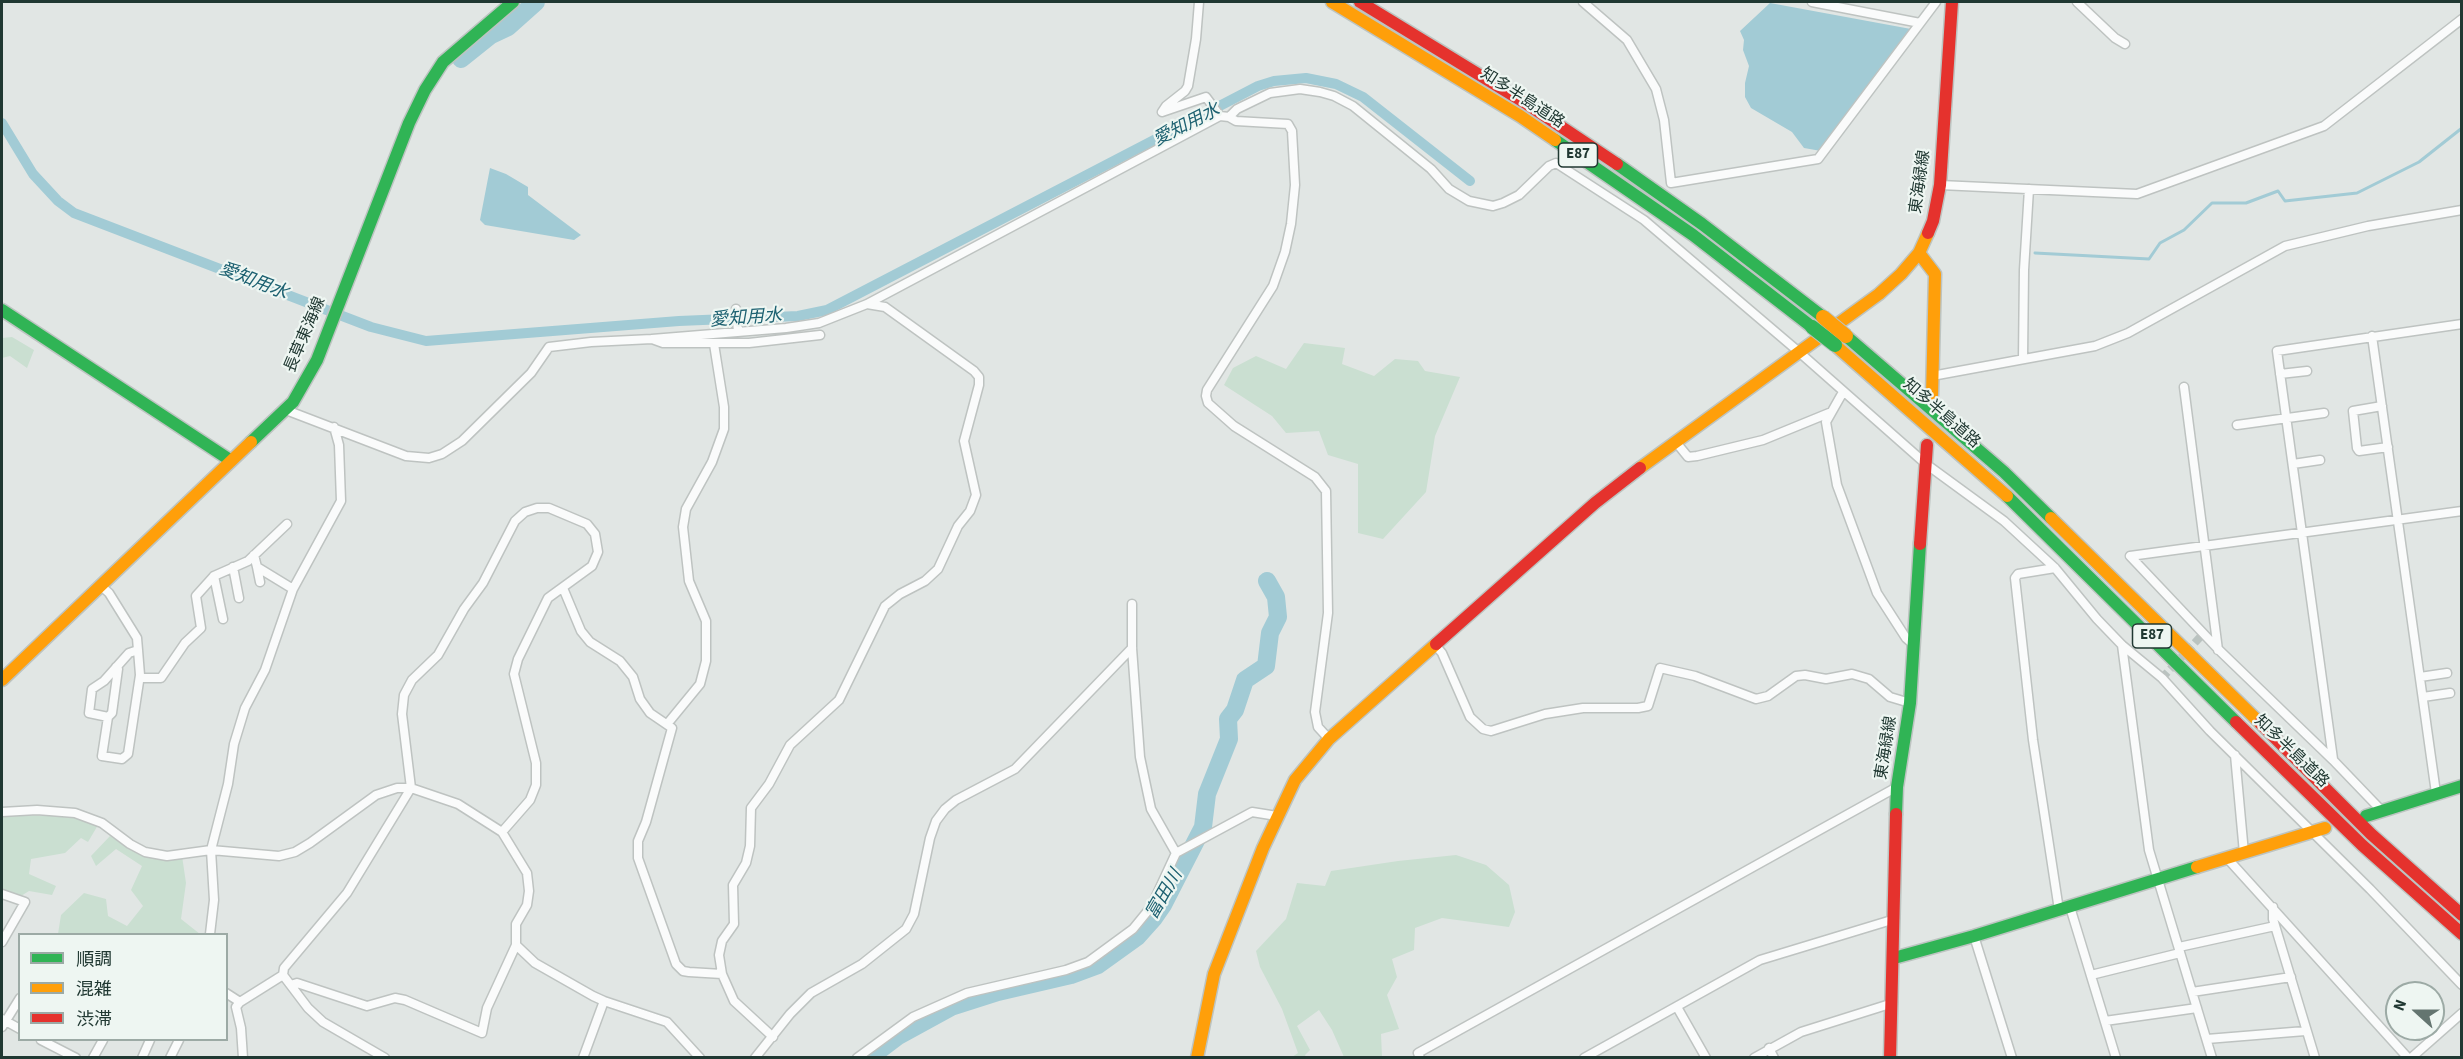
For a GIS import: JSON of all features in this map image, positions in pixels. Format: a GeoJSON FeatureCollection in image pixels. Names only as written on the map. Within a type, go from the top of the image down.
{"type":"FeatureCollection","features":[{"type":"Feature","properties":{"kind":"main road","name":"長草東海線"},"geometry":{"type":"LineString","coordinates":[[2,680],[293,402],[317,360],[405,133],[425,90],[443,62],[513,2]]}},
{"type":"Feature","properties":{"kind":"main road","name":"知多半島道路"},"geometry":{"type":"LineString","coordinates":[[1332,2],[1520,116],[1693,236],[1812,327],[1840,340],[2004,472],[2111,575],[2371,834],[2462,915]]}},
{"type":"Feature","properties":{"kind":"main road","name":"知多半島道路"},"geometry":{"type":"LineString","coordinates":[[1360,2],[1527,104],[1632,174],[1702,224],[1823,317],[1840,340],[2078,563],[2362,845],[2462,934]]}},
{"type":"Feature","properties":{"kind":"main road","name":"東海緑線"},"geometry":{"type":"LineString","coordinates":[[1197,1058],[1214,974],[1277,816],[1295,780],[1329,739],[1595,503],[1675,441],[1879,294],[1919,253],[1933,221],[1940,185],[1952,2]]}},
{"type":"Feature","properties":{"kind":"main road"},"geometry":{"type":"LineString","coordinates":[[1919,253],[1935,274],[1932,395]]}},
{"type":"Feature","properties":{"kind":"main road"},"geometry":{"type":"LineString","coordinates":[[2,310],[230,460]]}},
{"type":"Feature","properties":{"kind":"main road","name":"東海緑線"},"geometry":{"type":"LineString","coordinates":[[1890,1058],[1897,787],[1910,703],[1927,445]]}},
{"type":"Feature","properties":{"kind":"main road"},"geometry":{"type":"LineString","coordinates":[[2366,816],[2462,786]]}},
{"type":"Feature","properties":{"kind":"main road"},"geometry":{"type":"LineString","coordinates":[[1893,958],[1974,936],[2319,830]]}},
{"type":"Feature","properties":{"kind":"street"},"geometry":{"type":"LineString","coordinates":[[1199,2],[1197,39],[1188,86],[1162,112],[1206,97],[1224,116],[1236,122],[1288,124],[1292,131],[1295,185],[1286,252],[1273,286],[1207,390],[1206,396],[1208,403],[1234,426],[1315,477],[1326,491],[1328,612],[1315,712],[1318,727],[1329,739]]}},
{"type":"Feature","properties":{"kind":"street"},"geometry":{"type":"LineString","coordinates":[[1583,2],[1627,40],[1656,89],[1664,120],[1671,183],[1818,159],[1936,2]]}},
{"type":"Feature","properties":{"kind":"street"},"geometry":{"type":"LineString","coordinates":[[1812,2],[1920,23]]}},
{"type":"Feature","properties":{"kind":"street"},"geometry":{"type":"LineString","coordinates":[[2077,2],[2115,38],[2125,44]]}},
{"type":"Feature","properties":{"kind":"street"},"geometry":{"type":"LineString","coordinates":[[1940,185],[2137,194],[2324,126],[2460,24]]}},
{"type":"Feature","properties":{"kind":"street"},"geometry":{"type":"LineString","coordinates":[[286,410],[406,456],[419,459],[429,458],[442,454],[462,441],[531,373],[549,348],[591,342],[738,332],[819,323],[867,303],[1255,99],[1300,89],[1334,96],[1353,106],[1376,123],[1431,169],[1454,192],[1469,201],[1493,206],[1519,195],[1549,166],[1556,163],[1644,220],[1926,464],[2004,521],[2055,568],[2122,645],[2162,678],[2235,755],[2319,830],[2462,985]]}},
{"type":"Feature","properties":{"kind":"street"},"geometry":{"type":"LineString","coordinates":[[2023,359],[2024,270],[2029,189]]}},
{"type":"Feature","properties":{"kind":"street"},"geometry":{"type":"LineString","coordinates":[[1932,376],[2095,346],[2128,333],[2285,246],[2368,226],[2462,210]]}},
{"type":"Feature","properties":{"kind":"street"},"geometry":{"type":"LineString","coordinates":[[773,1037],[734,1000],[722,974],[719,955],[720,947],[734,924],[733,885],[748,855],[750,813],[755,800],[769,784],[790,745],[839,700],[885,606],[900,594],[932,576],[938,569],[958,526],[970,512],[976,495],[964,441],[979,385],[979,377],[974,371],[885,307],[867,303]]}},
{"type":"Feature","properties":{"kind":"street"},"geometry":{"type":"LineString","coordinates":[[736,309],[738,332]]}},
{"type":"Feature","properties":{"kind":"street"},"geometry":{"type":"LineString","coordinates":[[2333,760],[2277,351],[2462,324]]}},
{"type":"Feature","properties":{"kind":"street"},"geometry":{"type":"LineString","coordinates":[[652,339],[663,343],[714,344],[806,338],[820,335]]}},
{"type":"Feature","properties":{"kind":"street"},"geometry":{"type":"LineString","coordinates":[[2372,336],[2436,793]]}},
{"type":"Feature","properties":{"kind":"street"},"geometry":{"type":"LineString","coordinates":[[668,723],[700,684],[706,661],[706,621],[689,581],[683,527],[686,509],[712,462],[723,429],[724,407],[714,344]]}},
{"type":"Feature","properties":{"kind":"street"},"geometry":{"type":"LineString","coordinates":[[2280,374],[2307,371]]}},
{"type":"Feature","properties":{"kind":"street"},"geometry":{"type":"LineString","coordinates":[[2184,387],[2218,650]]}},
{"type":"Feature","properties":{"kind":"street"},"geometry":{"type":"LineString","coordinates":[[1844,392],[1829,413],[1826,422],[1837,485],[1877,593],[1906,638],[1914,645]]}},
{"type":"Feature","properties":{"kind":"street"},"geometry":{"type":"LineString","coordinates":[[2382,406],[2353,411],[2357,448],[2359,451],[2388,447]]}},
{"type":"Feature","properties":{"kind":"street"},"geometry":{"type":"LineString","coordinates":[[1675,441],[1688,457],[1697,456],[1763,440],[1829,413]]}},
{"type":"Feature","properties":{"kind":"street"},"geometry":{"type":"LineString","coordinates":[[2237,425],[2324,413]]}},
{"type":"Feature","properties":{"kind":"street"},"geometry":{"type":"LineString","coordinates":[[210,933],[214,900],[211,850],[242,717],[265,670],[293,589],[341,501],[339,445],[334,427]]}},
{"type":"Feature","properties":{"kind":"street"},"geometry":{"type":"LineString","coordinates":[[2293,464],[2320,460]]}},
{"type":"Feature","properties":{"kind":"street"},"geometry":{"type":"LineString","coordinates":[[385,1058],[323,1022],[283,975],[284,968],[347,893],[411,788],[402,714],[404,696],[412,680],[438,655],[464,609],[483,583],[515,521],[525,512],[537,508],[549,508],[587,524],[595,534],[598,552],[592,566],[548,598],[518,659],[514,675],[536,763],[536,785],[530,800],[502,832]]}},
{"type":"Feature","properties":{"kind":"street"},"geometry":{"type":"LineString","coordinates":[[2382,811],[2333,760],[2218,650],[2130,556],[2302,534],[2462,510]]}},
{"type":"Feature","properties":{"kind":"street"},"geometry":{"type":"LineString","coordinates":[[140,678],[161,678],[185,643],[201,628],[196,596],[214,576],[248,561],[287,524]]}},
{"type":"Feature","properties":{"kind":"street"},"geometry":{"type":"LineString","coordinates":[[254,555],[260,582]]}},
{"type":"Feature","properties":{"kind":"street"},"geometry":{"type":"LineString","coordinates":[[233,567],[239,598]]}},
{"type":"Feature","properties":{"kind":"street"},"geometry":{"type":"LineString","coordinates":[[257,567],[293,589]]}},
{"type":"Feature","properties":{"kind":"street"},"geometry":{"type":"LineString","coordinates":[[2055,568],[2018,574],[2015,579],[2033,740],[2065,908],[2091,975],[2116,1058]]}},
{"type":"Feature","properties":{"kind":"street"},"geometry":{"type":"LineString","coordinates":[[214,576],[223,619]]}},
{"type":"Feature","properties":{"kind":"street"},"geometry":{"type":"LineString","coordinates":[[100,585],[109,593],[137,639],[140,678],[128,754],[122,759],[102,756],[108,717],[112,713],[118,669],[116,667]]}},
{"type":"Feature","properties":{"kind":"street"},"geometry":{"type":"LineString","coordinates":[[563,588],[580,631],[590,642],[620,661],[633,677],[640,699],[650,713],[668,723],[672,728],[646,822],[638,841],[638,858],[676,964],[688,972],[722,974]]}},
{"type":"Feature","properties":{"kind":"street"},"geometry":{"type":"LineString","coordinates":[[1132,604],[1132,648],[1140,757],[1151,809],[1176,854]]}},
{"type":"Feature","properties":{"kind":"street"},"geometry":{"type":"LineString","coordinates":[[2122,645],[2149,850],[2212,1058]]}},
{"type":"Feature","properties":{"kind":"street"},"geometry":{"type":"LineString","coordinates":[[1436,646],[1470,717],[1483,729],[1491,731],[1545,714],[1583,708],[1648,706],[1660,668],[1695,676],[1756,699],[1768,696],[1796,676],[1805,675],[1826,679],[1852,674],[1869,679],[1890,697],[1910,703]]}},
{"type":"Feature","properties":{"kind":"street"},"geometry":{"type":"LineString","coordinates":[[755,1058],[790,1014],[811,993],[862,964],[906,929],[914,914],[933,829],[945,809],[956,800],[1015,769],[1132,648]]}},
{"type":"Feature","properties":{"kind":"street"},"geometry":{"type":"LineString","coordinates":[[108,717],[89,713],[92,689],[104,681],[129,653],[138,651]]}},
{"type":"Feature","properties":{"kind":"street"},"geometry":{"type":"LineString","coordinates":[[2420,677],[2447,673]]}},
{"type":"Feature","properties":{"kind":"street"},"geometry":{"type":"LineString","coordinates":[[2423,697],[2450,693]]}},
{"type":"Feature","properties":{"kind":"street"},"geometry":{"type":"LineString","coordinates":[[2235,755],[2244,853]]}},
{"type":"Feature","properties":{"kind":"street"},"geometry":{"type":"LineString","coordinates":[[1420,1058],[1418,1053],[1897,787]]}},
{"type":"Feature","properties":{"kind":"street"},"geometry":{"type":"LineString","coordinates":[[2,812],[37,810],[75,813],[102,823],[145,852],[167,856],[211,850],[279,856],[295,852],[310,843],[376,795],[397,788],[411,788],[458,804],[502,832],[527,873],[529,891],[527,906],[516,924],[516,945],[487,1008],[482,1033],[405,1000],[395,998],[367,1006],[297,983],[291,985]]}},
{"type":"Feature","properties":{"kind":"street"},"geometry":{"type":"LineString","coordinates":[[857,1058],[913,1017],[967,993],[1066,970],[1088,962],[1133,929],[1151,908],[1176,854],[1251,812],[1277,816]]}},
{"type":"Feature","properties":{"kind":"street"},"geometry":{"type":"LineString","coordinates":[[2227,858],[2410,1058],[2462,1014]]}},
{"type":"Feature","properties":{"kind":"street"},"geometry":{"type":"LineString","coordinates":[[2,894],[25,902],[2,942]]}},
{"type":"Feature","properties":{"kind":"street"},"geometry":{"type":"LineString","coordinates":[[2272,907],[2275,926],[2315,1058]]}},
{"type":"Feature","properties":{"kind":"street"},"geometry":{"type":"LineString","coordinates":[[1584,1058],[1760,960],[1895,919]]}},
{"type":"Feature","properties":{"kind":"street"},"geometry":{"type":"LineString","coordinates":[[2091,975],[2275,926]]}},
{"type":"Feature","properties":{"kind":"street"},"geometry":{"type":"LineString","coordinates":[[1974,936],[2012,1058]]}},
{"type":"Feature","properties":{"kind":"street"},"geometry":{"type":"LineString","coordinates":[[516,945],[535,963],[604,1002],[667,1022],[700,1058]]}},
{"type":"Feature","properties":{"kind":"street"},"geometry":{"type":"LineString","coordinates":[[243,1058],[241,1028],[236,1007],[240,1002],[283,975]]}},
{"type":"Feature","properties":{"kind":"street"},"geometry":{"type":"LineString","coordinates":[[2193,992],[2291,977]]}},
{"type":"Feature","properties":{"kind":"street"},"geometry":{"type":"LineString","coordinates":[[228,994],[240,1002]]}},
{"type":"Feature","properties":{"kind":"street"},"geometry":{"type":"LineString","coordinates":[[18,1001],[3,1023],[18,1028]]}},
{"type":"Feature","properties":{"kind":"street"},"geometry":{"type":"LineString","coordinates":[[583,1058],[604,1002]]}},
{"type":"Feature","properties":{"kind":"street"},"geometry":{"type":"LineString","coordinates":[[1754,1058],[1769,1048],[1809,1029],[1893,1003]]}},
{"type":"Feature","properties":{"kind":"street"},"geometry":{"type":"LineString","coordinates":[[1677,1007],[1706,1058]]}},
{"type":"Feature","properties":{"kind":"street"},"geometry":{"type":"LineString","coordinates":[[2105,1021],[2197,1008]]}},
{"type":"Feature","properties":{"kind":"street"},"geometry":{"type":"LineString","coordinates":[[2207,1039],[2305,1031]]}},
{"type":"Feature","properties":{"kind":"street"},"geometry":{"type":"LineString","coordinates":[[46,1041],[76,1058]]}},
{"type":"Feature","properties":{"kind":"street"},"geometry":{"type":"LineString","coordinates":[[93,1058],[102,1041]]}},
{"type":"Feature","properties":{"kind":"street"},"geometry":{"type":"LineString","coordinates":[[142,1058],[150,1041]]}},
{"type":"Feature","properties":{"kind":"street"},"geometry":{"type":"LineString","coordinates":[[170,1058],[178,1041]]}},
{"type":"Feature","properties":{"kind":"street"},"geometry":{"type":"LineString","coordinates":[[1769,1048],[1774,1058]]}},
{"type":"Feature","properties":{"kind":"street"},"geometry":{"type":"LineString","coordinates":[[54,1058],[60,1049]]}},
{"type":"Feature","properties":{"kind":"green space"},"geometry":{"type":"Polygon","coordinates":[[[12,337],[34,350],[27,368],[10,356],[2,358],[2,338],[12,337]]]}},
{"type":"Feature","properties":{"kind":"green space"},"geometry":{"type":"Polygon","coordinates":[[[1304,343],[1345,348],[1342,364],[1374,376],[1395,359],[1418,361],[1425,371],[1460,377],[1435,436],[1426,492],[1383,539],[1358,533],[1358,464],[1328,455],[1319,431],[1286,433],[1272,416],[1224,385],[1233,368],[1256,356],[1286,369],[1304,343]]]}},
{"type":"Feature","properties":{"kind":"green space"},"geometry":{"type":"Polygon","coordinates":[[[2,816],[72,816],[98,825],[88,842],[81,838],[65,853],[31,859],[29,874],[56,886],[52,895],[29,891],[21,896],[2,890],[2,816]]]}},
{"type":"Feature","properties":{"kind":"green space"},"geometry":{"type":"Polygon","coordinates":[[[110,836],[141,855],[164,859],[182,856],[186,883],[181,919],[199,933],[58,933],[61,915],[84,893],[106,899],[108,916],[127,926],[143,906],[131,890],[142,866],[116,849],[96,866],[91,856],[110,836]]]}},
{"type":"Feature","properties":{"kind":"green space"},"geometry":{"type":"Polygon","coordinates":[[[1456,855],[1486,865],[1509,885],[1515,912],[1509,927],[1442,918],[1415,928],[1414,950],[1392,959],[1397,977],[1387,995],[1399,1029],[1381,1034],[1382,1057],[1344,1057],[1332,1030],[1319,1010],[1297,1026],[1310,1050],[1305,1055],[1306,1057],[1292,1057],[1298,1053],[1282,1009],[1260,967],[1256,951],[1286,919],[1297,883],[1325,886],[1331,871],[1456,855]]]}},
{"type":"Feature","properties":{"kind":"water"},"geometry":{"type":"Polygon","coordinates":[[[1770,3],[1911,29],[1821,151],[1804,148],[1792,132],[1751,108],[1745,97],[1749,66],[1743,50],[1744,40],[1740,31],[1770,3]]]}},
{"type":"Feature","properties":{"kind":"water"},"geometry":{"type":"Polygon","coordinates":[[[490,168],[528,187],[528,195],[581,235],[574,240],[485,225],[480,220],[490,168]]]}},
{"type":"Feature","properties":{"kind":"waterway"},"geometry":{"type":"LineString","coordinates":[[461,59],[491,35],[508,27],[536,2]]}},
{"type":"Feature","properties":{"kind":"waterway","name":"愛知用水"},"geometry":{"type":"LineString","coordinates":[[2,123],[33,174],[58,201],[74,213],[371,327],[426,341],[679,321],[798,316],[827,310],[1258,86],[1274,81],[1306,78],[1336,84],[1363,97],[1470,181]]}},
{"type":"Feature","properties":{"kind":"waterway"},"geometry":{"type":"LineString","coordinates":[[2035,253],[2149,259],[2160,243],[2184,230],[2212,203],[2246,203],[2278,191],[2285,201],[2357,193],[2419,162],[2462,128]]}},
{"type":"Feature","properties":{"kind":"waterway","name":"富田川"},"geometry":{"type":"LineString","coordinates":[[869,1058],[898,1036],[951,1007],[998,992],[1071,975],[1098,965],[1137,937],[1154,918],[1203,827],[1207,794],[1229,739],[1228,719],[1235,710],[1245,680],[1266,666],[1270,633],[1278,617],[1276,597],[1267,581]]}},
{"type":"Feature","properties":{"kind":"tunnel"},"geometry":{"type":"LineString","coordinates":[[2162,678],[2203,634]]}},
{"type":"Feature","properties":{"kind":"traffic: fast"},"geometry":{"type":"LineString","coordinates":[[251,442],[293,402],[317,360],[409,123],[425,90],[443,62],[513,2]]}},
{"type":"Feature","properties":{"kind":"traffic: fast"},"geometry":{"type":"LineString","coordinates":[[1555,140],[1693,235],[1812,327]]}},
{"type":"Feature","properties":{"kind":"traffic: fast"},"geometry":{"type":"LineString","coordinates":[[1617,164],[1702,224],[1823,317]]}},
{"type":"Feature","properties":{"kind":"traffic: fast"},"geometry":{"type":"LineString","coordinates":[[2,310],[230,460]]}},
{"type":"Feature","properties":{"kind":"traffic: fast"},"geometry":{"type":"LineString","coordinates":[[1812,327],[1835,345]]}},
{"type":"Feature","properties":{"kind":"traffic: fast"},"geometry":{"type":"LineString","coordinates":[[1846,336],[2004,472],[2051,518]]}},
{"type":"Feature","properties":{"kind":"traffic: fast"},"geometry":{"type":"LineString","coordinates":[[2007,496],[2236,722]]}},
{"type":"Feature","properties":{"kind":"traffic: fast"},"geometry":{"type":"LineString","coordinates":[[1896,814],[1897,787],[1910,703],[1920,544]]}},
{"type":"Feature","properties":{"kind":"traffic: fast"},"geometry":{"type":"LineString","coordinates":[[2366,816],[2462,786]]}},
{"type":"Feature","properties":{"kind":"traffic: fast"},"geometry":{"type":"LineString","coordinates":[[1894,958],[1974,936],[2197,867]]}},
{"type":"Feature","properties":{"kind":"traffic: slow"},"geometry":{"type":"LineString","coordinates":[[1332,2],[1520,116],[1555,140]]}},
{"type":"Feature","properties":{"kind":"traffic: slow"},"geometry":{"type":"LineString","coordinates":[[1640,468],[1879,294],[1919,253],[1928,233]]}},
{"type":"Feature","properties":{"kind":"traffic: slow"},"geometry":{"type":"LineString","coordinates":[[1919,253],[1935,274],[1932,395]]}},
{"type":"Feature","properties":{"kind":"traffic: slow"},"geometry":{"type":"LineString","coordinates":[[1823,317],[1846,336]]}},
{"type":"Feature","properties":{"kind":"traffic: slow"},"geometry":{"type":"LineString","coordinates":[[1835,345],[2007,496]]}},
{"type":"Feature","properties":{"kind":"traffic: slow"},"geometry":{"type":"LineString","coordinates":[[2,680],[251,442]]}},
{"type":"Feature","properties":{"kind":"traffic: slow"},"geometry":{"type":"LineString","coordinates":[[2051,518],[2260,723]]}},
{"type":"Feature","properties":{"kind":"traffic: slow"},"geometry":{"type":"LineString","coordinates":[[1197,1058],[1214,974],[1263,848],[1295,780],[1329,739],[1436,644]]}},
{"type":"Feature","properties":{"kind":"traffic: slow"},"geometry":{"type":"LineString","coordinates":[[2197,867],[2325,828]]}},
{"type":"Feature","properties":{"kind":"traffic: jam"},"geometry":{"type":"LineString","coordinates":[[1360,2],[1527,104],[1617,164]]}},
{"type":"Feature","properties":{"kind":"traffic: jam"},"geometry":{"type":"LineString","coordinates":[[1928,233],[1933,221],[1940,185],[1952,2]]}},
{"type":"Feature","properties":{"kind":"traffic: jam"},"geometry":{"type":"LineString","coordinates":[[1920,544],[1927,445]]}},
{"type":"Feature","properties":{"kind":"traffic: jam"},"geometry":{"type":"LineString","coordinates":[[1436,644],[1595,503],[1640,468]]}},
{"type":"Feature","properties":{"kind":"traffic: jam"},"geometry":{"type":"LineString","coordinates":[[2236,722],[2362,845],[2462,934]]}},
{"type":"Feature","properties":{"kind":"traffic: jam"},"geometry":{"type":"LineString","coordinates":[[2260,723],[2371,834],[2462,915]]}},
{"type":"Feature","properties":{"kind":"traffic: jam"},"geometry":{"type":"LineString","coordinates":[[1890,1058],[1896,814]]}}]}
